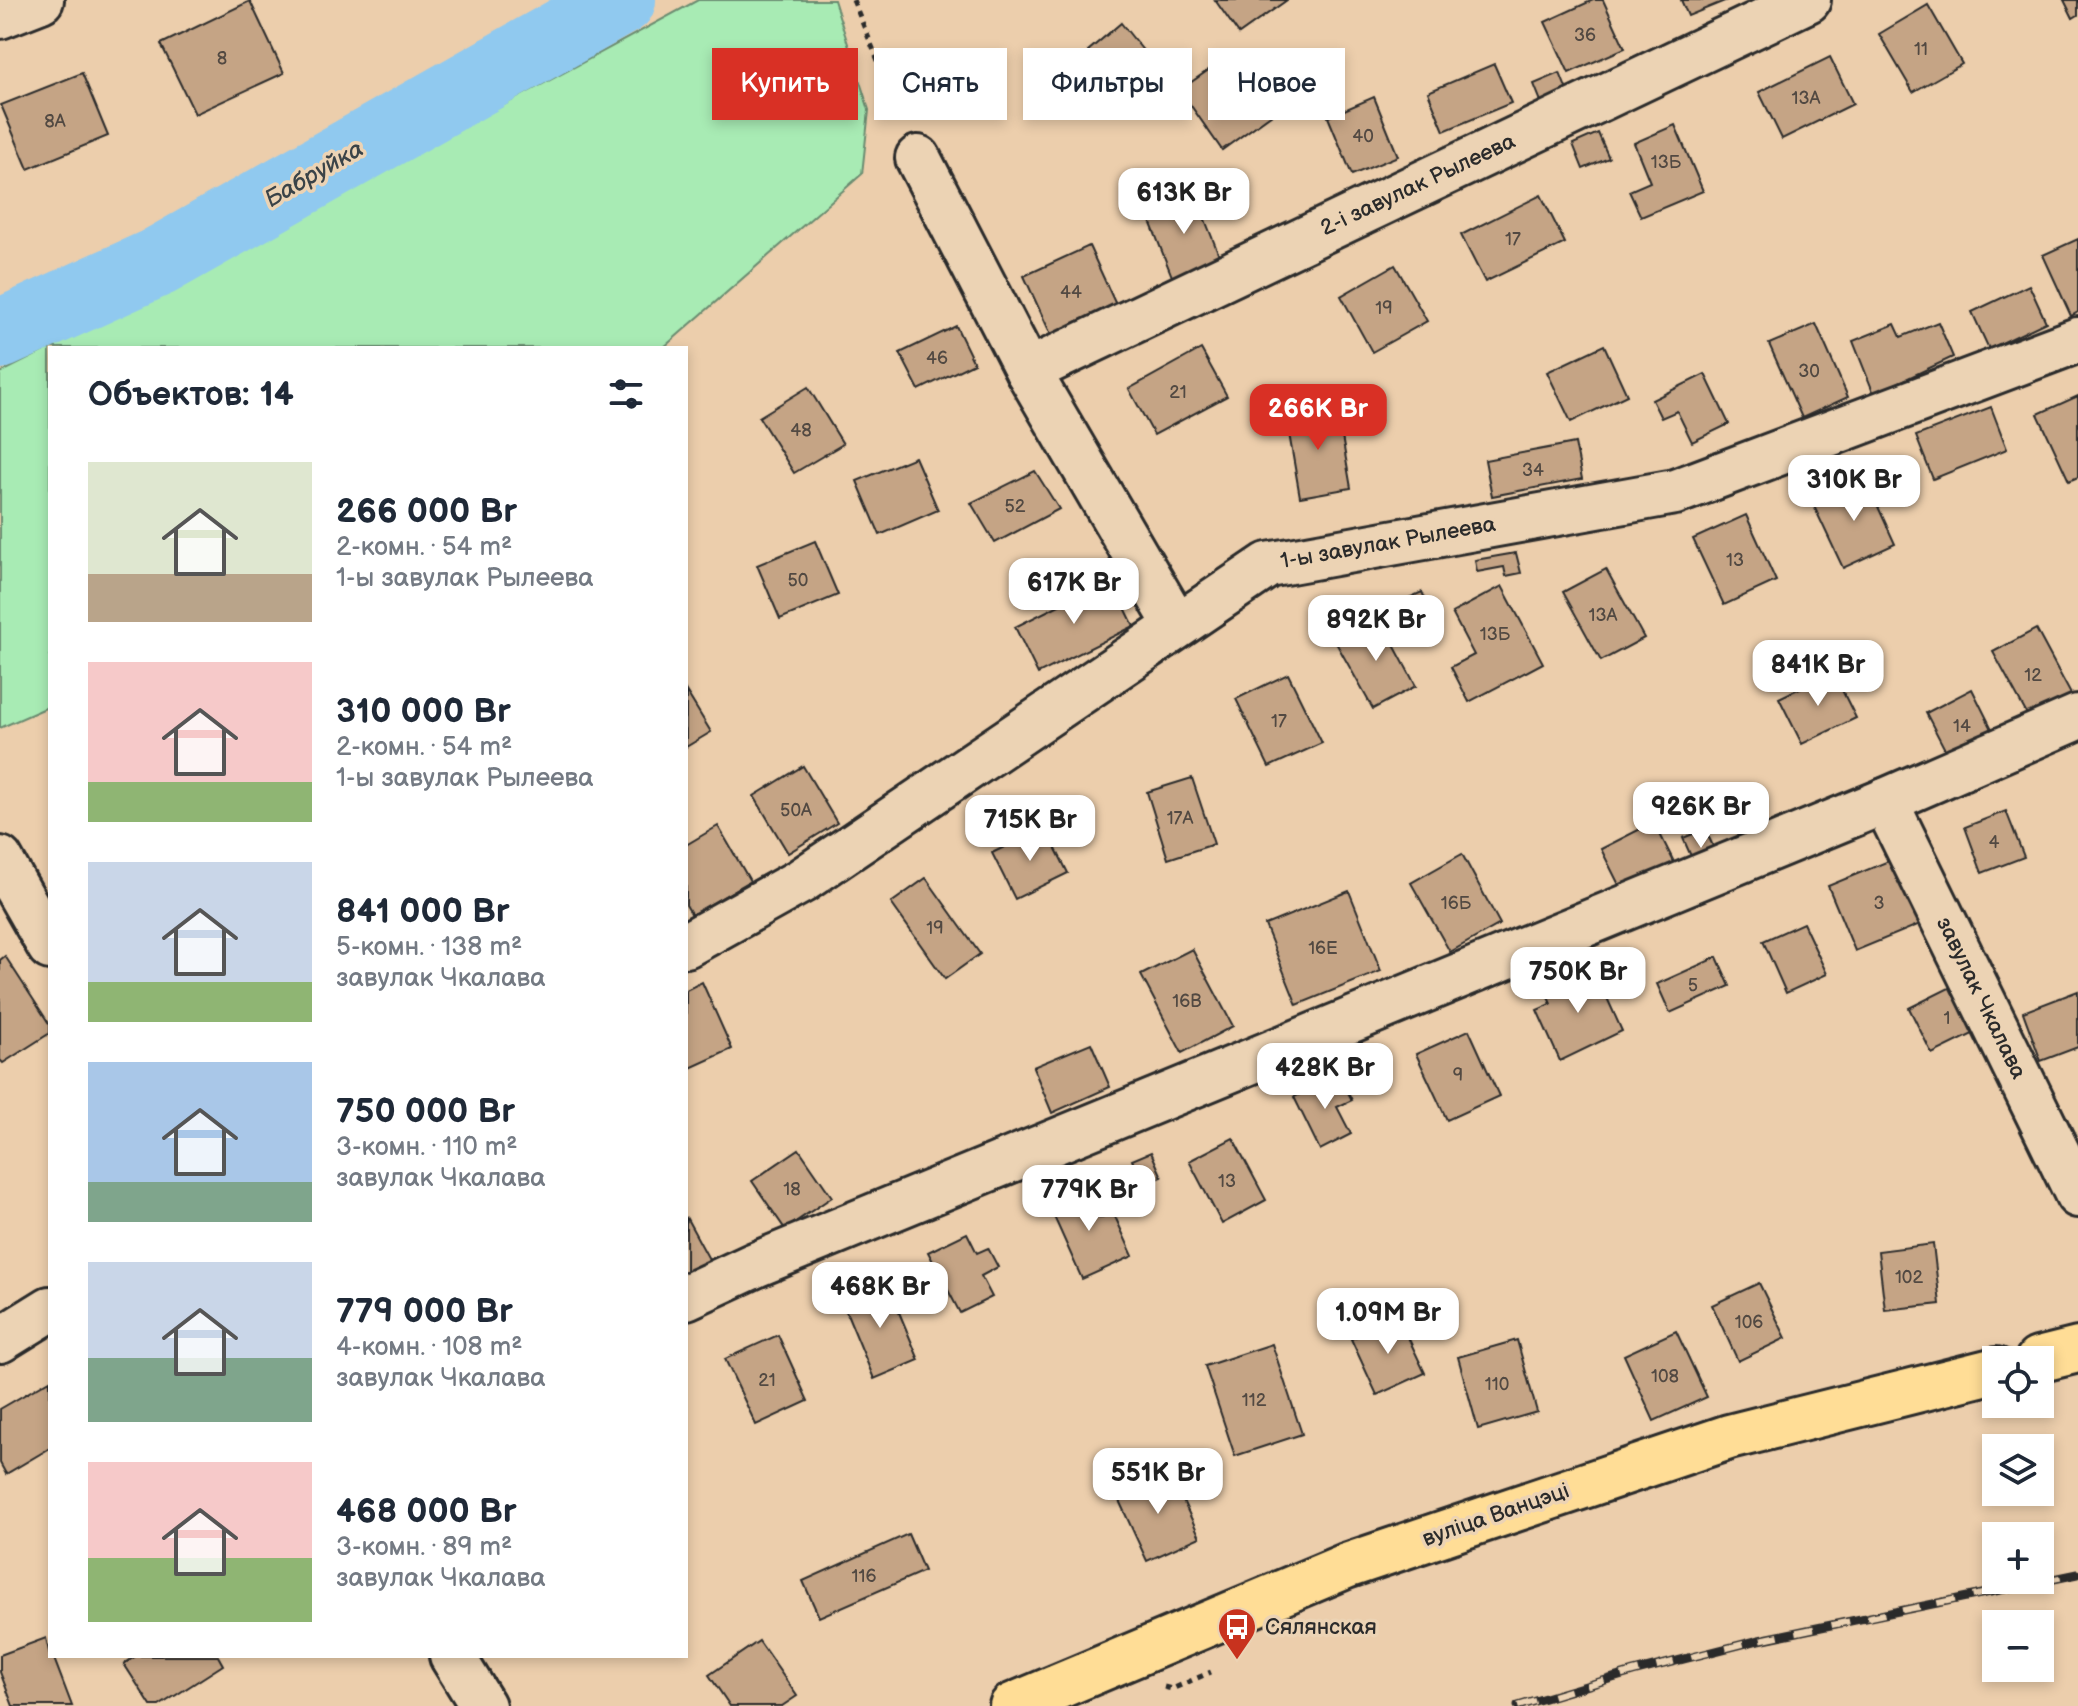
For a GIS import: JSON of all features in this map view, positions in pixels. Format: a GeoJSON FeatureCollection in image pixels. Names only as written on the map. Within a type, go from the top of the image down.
{"type":"FeatureCollection","features":[{"type":"Feature","properties":{"kind":"main road"},"geometry":{"type":"LineString","coordinates":[[2054,1356],[2078,1350]]}},
{"type":"Feature","properties":{"kind":"main road","name":"вуліца Ванцэці"},"geometry":{"type":"LineString","coordinates":[[1012,1706],[1346,1566],[1729,1437],[1982,1374]]}},
{"type":"Feature","properties":{"kind":"street"},"geometry":{"type":"LineString","coordinates":[[0,16],[41,0]]}},
{"type":"Feature","properties":{"kind":"street","name":"2-і завулак Рылеева"},"geometry":{"type":"LineString","coordinates":[[1028,371],[1808,0]]}},
{"type":"Feature","properties":{"kind":"street"},"geometry":{"type":"LineString","coordinates":[[918,158],[1028,371],[1177,626]]}},
{"type":"Feature","properties":{"kind":"street","name":"1-ы завулак Рылеева"},"geometry":{"type":"LineString","coordinates":[[688,944],[801,881],[1268,565],[1675,492],[2078,340]]}},
{"type":"Feature","properties":{"kind":"street"},"geometry":{"type":"LineString","coordinates":[[688,1296],[770,1259],[1885,801],[2078,717]]}},
{"type":"Feature","properties":{"kind":"street","name":"завулак Чкалава"},"geometry":{"type":"LineString","coordinates":[[1885,801],[2078,1195]]}},
{"type":"Feature","properties":{"kind":"street"},"geometry":{"type":"LineString","coordinates":[[0,859],[48,943]]}},
{"type":"Feature","properties":{"kind":"street"},"geometry":{"type":"LineString","coordinates":[[0,1340],[48,1310]]}},
{"type":"Feature","properties":{"kind":"street"},"geometry":{"type":"LineString","coordinates":[[453,1658],[483,1706]]}},
{"type":"Feature","properties":{"kind":"path"},"geometry":{"type":"LineString","coordinates":[[853,0],[918,158]]}},
{"type":"Feature","properties":{"kind":"green space"},"geometry":{"type":"Polygon","coordinates":[[[698,0],[834,0],[849,48],[712,48],[712,120],[858,120],[858,75],[869,110],[862,174],[665,346],[54,346],[698,0]]]}},
{"type":"Feature","properties":{"kind":"green space"},"geometry":{"type":"Polygon","coordinates":[[[48,349],[48,707],[0,728],[0,373],[48,349]]]}},
{"type":"Feature","properties":{"kind":"building"},"geometry":{"type":"Polygon","coordinates":[[[1215,0],[1287,0],[1239,34],[1215,0]]]}},
{"type":"Feature","properties":{"kind":"building"},"geometry":{"type":"Polygon","coordinates":[[[1593,0],[1603,0],[1625,48],[1569,73],[1545,22],[1593,0]]]}},
{"type":"Feature","properties":{"kind":"building"},"geometry":{"type":"Polygon","coordinates":[[[1681,0],[1727,0],[1688,16],[1681,0]]]}},
{"type":"Feature","properties":{"kind":"building"},"geometry":{"type":"Polygon","coordinates":[[[2064,0],[2078,0],[2078,15],[2073,18],[2064,0]]]}},
{"type":"Feature","properties":{"kind":"building"},"geometry":{"type":"Polygon","coordinates":[[[250,1],[284,73],[195,114],[161,44],[250,1]]]}},
{"type":"Feature","properties":{"kind":"building"},"geometry":{"type":"Polygon","coordinates":[[[1928,5],[1962,64],[1913,92],[1879,34],[1928,5]]]}},
{"type":"Feature","properties":{"kind":"building"},"geometry":{"type":"Polygon","coordinates":[[[1121,23],[1141,48],[1092,48],[1121,23]]]}},
{"type":"Feature","properties":{"kind":"building"},"geometry":{"type":"Polygon","coordinates":[[[1830,57],[1853,104],[1782,139],[1759,92],[1830,57]]]}},
{"type":"Feature","properties":{"kind":"building"},"geometry":{"type":"Polygon","coordinates":[[[1494,64],[1511,103],[1444,131],[1428,92],[1494,64]]]}},
{"type":"Feature","properties":{"kind":"building"},"geometry":{"type":"Polygon","coordinates":[[[1208,70],[1208,120],[1264,120],[1222,150],[1192,107],[1192,82],[1208,70]]]}},
{"type":"Feature","properties":{"kind":"building"},"geometry":{"type":"Polygon","coordinates":[[[82,73],[108,136],[28,169],[1,105],[82,73]]]}},
{"type":"Feature","properties":{"kind":"building"},"geometry":{"type":"Polygon","coordinates":[[[1560,73],[1570,98],[1544,109],[1534,84],[1560,73]]]}},
{"type":"Feature","properties":{"kind":"building"},"geometry":{"type":"Polygon","coordinates":[[[1374,97],[1398,156],[1352,175],[1329,120],[1345,120],[1345,110],[1374,97]]]}},
{"type":"Feature","properties":{"kind":"building"},"geometry":{"type":"Polygon","coordinates":[[[1675,125],[1703,191],[1641,217],[1629,191],[1650,182],[1634,143],[1675,125]]]}},
{"type":"Feature","properties":{"kind":"building"},"geometry":{"type":"Polygon","coordinates":[[[1598,133],[1609,158],[1583,169],[1573,144],[1598,133]]]}},
{"type":"Feature","properties":{"kind":"building"},"geometry":{"type":"Polygon","coordinates":[[[1194,192],[1221,260],[1173,279],[1146,211],[1194,192]]]}},
{"type":"Feature","properties":{"kind":"building"},"geometry":{"type":"Polygon","coordinates":[[[1541,195],[1565,243],[1485,282],[1461,235],[1541,195]]]}},
{"type":"Feature","properties":{"kind":"building"},"geometry":{"type":"Polygon","coordinates":[[[2078,239],[2078,312],[2071,316],[2043,255],[2078,239]]]}},
{"type":"Feature","properties":{"kind":"building"},"geometry":{"type":"Polygon","coordinates":[[[1089,246],[1117,307],[1052,337],[1024,276],[1089,246]]]}},
{"type":"Feature","properties":{"kind":"building"},"geometry":{"type":"Polygon","coordinates":[[[1395,265],[1427,321],[1372,352],[1341,296],[1395,265]]]}},
{"type":"Feature","properties":{"kind":"building"},"geometry":{"type":"Polygon","coordinates":[[[2029,285],[2046,322],[1989,349],[1972,312],[2029,285]]]}},
{"type":"Feature","properties":{"kind":"building"},"geometry":{"type":"Polygon","coordinates":[[[1938,322],[1953,357],[1874,394],[1853,341],[1895,324],[1901,337],[1938,322]]]}},
{"type":"Feature","properties":{"kind":"building"},"geometry":{"type":"Polygon","coordinates":[[[1816,324],[1848,397],[1802,418],[1769,344],[1816,324]]]}},
{"type":"Feature","properties":{"kind":"building"},"geometry":{"type":"Polygon","coordinates":[[[956,326],[974,363],[919,390],[900,353],[956,326]]]}},
{"type":"Feature","properties":{"kind":"building"},"geometry":{"type":"Polygon","coordinates":[[[1604,345],[1627,395],[1571,422],[1547,372],[1604,345]]]}},
{"type":"Feature","properties":{"kind":"building"},"geometry":{"type":"Polygon","coordinates":[[[1201,349],[1227,396],[1154,435],[1129,389],[1201,349]]]}},
{"type":"Feature","properties":{"kind":"building"},"geometry":{"type":"Polygon","coordinates":[[[1705,374],[1729,424],[1692,442],[1677,411],[1661,418],[1652,400],[1705,374]]]}},
{"type":"Feature","properties":{"kind":"building"},"geometry":{"type":"Polygon","coordinates":[[[808,387],[843,444],[794,473],[759,417],[808,387]]]}},
{"type":"Feature","properties":{"kind":"building"},"geometry":{"type":"Polygon","coordinates":[[[2078,396],[2078,477],[2069,481],[2038,414],[2078,396]]]}},
{"type":"Feature","properties":{"kind":"building"},"geometry":{"type":"Polygon","coordinates":[[[1991,407],[2007,449],[1933,479],[1916,436],[1991,407]]]}},
{"type":"Feature","properties":{"kind":"building"},"geometry":{"type":"Polygon","coordinates":[[[1337,408],[1351,488],[1300,497],[1286,416],[1337,408]]]}},
{"type":"Feature","properties":{"kind":"building"},"geometry":{"type":"Polygon","coordinates":[[[1575,443],[1582,479],[1492,496],[1485,460],[1575,443]]]}},
{"type":"Feature","properties":{"kind":"building"},"geometry":{"type":"Polygon","coordinates":[[[915,457],[938,510],[880,535],[857,481],[915,457]]]}},
{"type":"Feature","properties":{"kind":"building"},"geometry":{"type":"Polygon","coordinates":[[[1035,471],[1059,509],[995,543],[971,503],[1035,471]]]}},
{"type":"Feature","properties":{"kind":"building"},"geometry":{"type":"Polygon","coordinates":[[[1865,478],[1895,544],[1843,568],[1812,502],[1865,478]]]}},
{"type":"Feature","properties":{"kind":"building"},"geometry":{"type":"Polygon","coordinates":[[[1746,515],[1776,581],[1724,605],[1693,539],[1746,515]]]}},
{"type":"Feature","properties":{"kind":"building"},"geometry":{"type":"Polygon","coordinates":[[[815,541],[838,595],[780,619],[757,565],[815,541]]]}},
{"type":"Feature","properties":{"kind":"building"},"geometry":{"type":"Polygon","coordinates":[[[1516,553],[1521,573],[1506,576],[1504,567],[1477,572],[1475,560],[1516,553]]]}},
{"type":"Feature","properties":{"kind":"building"},"geometry":{"type":"Polygon","coordinates":[[[1606,569],[1644,638],[1601,661],[1563,592],[1606,569]]]}},
{"type":"Feature","properties":{"kind":"building"},"geometry":{"type":"Polygon","coordinates":[[[1111,579],[1134,626],[1038,674],[1015,627],[1111,579]]]}},
{"type":"Feature","properties":{"kind":"building"},"geometry":{"type":"Polygon","coordinates":[[[1502,586],[1543,663],[1469,702],[1451,667],[1474,655],[1452,613],[1502,586]]]}},
{"type":"Feature","properties":{"kind":"building"},"geometry":{"type":"Polygon","coordinates":[[[1422,592],[1434,618],[1413,627],[1402,601],[1422,592]]]}},
{"type":"Feature","properties":{"kind":"building"},"geometry":{"type":"Polygon","coordinates":[[[1379,617],[1416,686],[1373,709],[1335,641],[1379,617]]]}},
{"type":"Feature","properties":{"kind":"building"},"geometry":{"type":"Polygon","coordinates":[[[2036,629],[2073,698],[2030,720],[1993,652],[2036,629]]]}},
{"type":"Feature","properties":{"kind":"building"},"geometry":{"type":"Polygon","coordinates":[[[1833,672],[1856,718],[1802,744],[1779,698],[1833,672]]]}},
{"type":"Feature","properties":{"kind":"building"},"geometry":{"type":"Polygon","coordinates":[[[1288,674],[1322,743],[1269,767],[1236,699],[1288,674]]]}},
{"type":"Feature","properties":{"kind":"building"},"geometry":{"type":"Polygon","coordinates":[[[1972,689],[1997,739],[1952,763],[1926,713],[1972,689]]]}},
{"type":"Feature","properties":{"kind":"building"},"geometry":{"type":"Polygon","coordinates":[[[688,694],[711,732],[688,746],[688,694]]]}},
{"type":"Feature","properties":{"kind":"building"},"geometry":{"type":"Polygon","coordinates":[[[803,766],[837,823],[788,853],[754,796],[803,766]]]}},
{"type":"Feature","properties":{"kind":"building"},"geometry":{"type":"Polygon","coordinates":[[[1192,778],[1214,844],[1168,859],[1147,792],[1192,778]]]}},
{"type":"Feature","properties":{"kind":"building"},"geometry":{"type":"Polygon","coordinates":[[[2006,811],[2024,857],[1982,873],[1965,827],[2006,811]]]}},
{"type":"Feature","properties":{"kind":"building"},"geometry":{"type":"Polygon","coordinates":[[[1654,822],[1677,868],[1624,895],[1601,849],[1654,822]]]}},
{"type":"Feature","properties":{"kind":"building"},"geometry":{"type":"Polygon","coordinates":[[[718,826],[750,881],[692,915],[688,908],[688,844],[718,826]]]}},
{"type":"Feature","properties":{"kind":"building"},"geometry":{"type":"Polygon","coordinates":[[[1045,827],[1068,873],[1015,899],[992,853],[1045,827]]]}},
{"type":"Feature","properties":{"kind":"building"},"geometry":{"type":"Polygon","coordinates":[[[1705,829],[1720,861],[1697,870],[1683,838],[1705,829]]]}},
{"type":"Feature","properties":{"kind":"building"},"geometry":{"type":"Polygon","coordinates":[[[1462,854],[1500,924],[1450,952],[1411,883],[1462,854]]]}},
{"type":"Feature","properties":{"kind":"building"},"geometry":{"type":"Polygon","coordinates":[[[1903,855],[1930,920],[1855,951],[1828,886],[1903,855]]]}},
{"type":"Feature","properties":{"kind":"building"},"geometry":{"type":"Polygon","coordinates":[[[926,878],[980,954],[945,979],[891,903],[926,878]]]}},
{"type":"Feature","properties":{"kind":"building"},"geometry":{"type":"Polygon","coordinates":[[[1349,891],[1381,971],[1297,1005],[1265,925],[1349,891]]]}},
{"type":"Feature","properties":{"kind":"building"},"geometry":{"type":"Polygon","coordinates":[[[1803,923],[1827,974],[1786,993],[1763,941],[1803,923]]]}},
{"type":"Feature","properties":{"kind":"building"},"geometry":{"type":"Polygon","coordinates":[[[1192,949],[1233,1026],[1182,1053],[1141,975],[1192,949]]]}},
{"type":"Feature","properties":{"kind":"building"},"geometry":{"type":"Polygon","coordinates":[[[5,956],[48,1022],[48,1034],[3,1063],[0,1060],[0,960],[5,956]]]}},
{"type":"Feature","properties":{"kind":"building"},"geometry":{"type":"Polygon","coordinates":[[[1717,957],[1730,986],[1670,1013],[1657,984],[1717,957]]]}},
{"type":"Feature","properties":{"kind":"building"},"geometry":{"type":"Polygon","coordinates":[[[1594,969],[1622,1031],[1560,1061],[1537,1010],[1551,1004],[1545,990],[1594,969]]]}},
{"type":"Feature","properties":{"kind":"building"},"geometry":{"type":"Polygon","coordinates":[[[1963,981],[1985,1028],[1932,1054],[1909,1008],[1963,981]]]}},
{"type":"Feature","properties":{"kind":"building"},"geometry":{"type":"Polygon","coordinates":[[[702,982],[732,1049],[688,1069],[688,989],[702,982]]]}},
{"type":"Feature","properties":{"kind":"building"},"geometry":{"type":"Polygon","coordinates":[[[2078,991],[2078,1047],[2041,1061],[2023,1012],[2078,991]]]}},
{"type":"Feature","properties":{"kind":"building"},"geometry":{"type":"Polygon","coordinates":[[[1469,1030],[1499,1096],[1447,1120],[1416,1054],[1469,1030]]]}},
{"type":"Feature","properties":{"kind":"building"},"geometry":{"type":"Polygon","coordinates":[[[1091,1043],[1110,1087],[1052,1113],[1033,1067],[1091,1043]]]}},
{"type":"Feature","properties":{"kind":"building"},"geometry":{"type":"Polygon","coordinates":[[[1339,1075],[1352,1100],[1337,1107],[1351,1134],[1320,1150],[1294,1097],[1339,1075]]]}},
{"type":"Feature","properties":{"kind":"building"},"geometry":{"type":"Polygon","coordinates":[[[1233,1138],[1266,1200],[1222,1224],[1189,1161],[1233,1138]]]}},
{"type":"Feature","properties":{"kind":"building"},"geometry":{"type":"Polygon","coordinates":[[[799,1149],[832,1197],[785,1229],[752,1181],[799,1149]]]}},
{"type":"Feature","properties":{"kind":"building"},"geometry":{"type":"Polygon","coordinates":[[[1151,1152],[1162,1177],[1143,1185],[1132,1160],[1151,1152]]]}},
{"type":"Feature","properties":{"kind":"building"},"geometry":{"type":"Polygon","coordinates":[[[1085,1185],[1100,1218],[1113,1212],[1133,1256],[1082,1279],[1047,1201],[1085,1185]]]}},
{"type":"Feature","properties":{"kind":"building"},"geometry":{"type":"Polygon","coordinates":[[[688,1221],[710,1261],[688,1273],[688,1221]]]}},
{"type":"Feature","properties":{"kind":"building"},"geometry":{"type":"Polygon","coordinates":[[[967,1233],[977,1253],[988,1248],[998,1267],[981,1276],[992,1297],[960,1313],[928,1252],[967,1233]]]}},
{"type":"Feature","properties":{"kind":"building"},"geometry":{"type":"Polygon","coordinates":[[[1933,1244],[1940,1304],[1885,1310],[1878,1251],[1933,1244]]]}},
{"type":"Feature","properties":{"kind":"building"},"geometry":{"type":"Polygon","coordinates":[[[886,1281],[919,1360],[874,1379],[841,1299],[886,1281]]]}},
{"type":"Feature","properties":{"kind":"building"},"geometry":{"type":"Polygon","coordinates":[[[1759,1283],[1786,1338],[1738,1361],[1712,1305],[1759,1283]]]}},
{"type":"Feature","properties":{"kind":"building"},"geometry":{"type":"Polygon","coordinates":[[[1398,1316],[1425,1373],[1377,1395],[1351,1339],[1398,1316]]]}},
{"type":"Feature","properties":{"kind":"building"},"geometry":{"type":"Polygon","coordinates":[[[1676,1331],[1707,1397],[1654,1421],[1624,1355],[1676,1331]]]}},
{"type":"Feature","properties":{"kind":"building"},"geometry":{"type":"Polygon","coordinates":[[[778,1335],[808,1401],[756,1425],[725,1359],[778,1335]]]}},
{"type":"Feature","properties":{"kind":"building"},"geometry":{"type":"Polygon","coordinates":[[[1517,1340],[1537,1412],[1478,1429],[1458,1357],[1517,1340]]]}},
{"type":"Feature","properties":{"kind":"building"},"geometry":{"type":"Polygon","coordinates":[[[1272,1344],[1302,1434],[1235,1456],[1205,1366],[1272,1344]]]}},
{"type":"Feature","properties":{"kind":"building"},"geometry":{"type":"Polygon","coordinates":[[[48,1381],[48,1449],[6,1474],[0,1463],[0,1409],[48,1381]]]}},
{"type":"Feature","properties":{"kind":"building"},"geometry":{"type":"Polygon","coordinates":[[[1169,1471],[1200,1537],[1147,1561],[1116,1494],[1169,1471]]]}},
{"type":"Feature","properties":{"kind":"building"},"geometry":{"type":"Polygon","coordinates":[[[908,1534],[924,1571],[819,1617],[803,1581],[908,1534]]]}},
{"type":"Feature","properties":{"kind":"building"},"geometry":{"type":"Polygon","coordinates":[[[46,1638],[48,1658],[54,1658],[72,1706],[13,1706],[0,1672],[0,1655],[46,1638]]]}},
{"type":"Feature","properties":{"kind":"building"},"geometry":{"type":"Polygon","coordinates":[[[759,1641],[797,1696],[782,1706],[730,1706],[709,1675],[759,1641]]]}},
{"type":"Feature","properties":{"kind":"building"},"geometry":{"type":"Polygon","coordinates":[[[133,1658],[219,1658],[223,1665],[159,1706],[151,1706],[124,1664],[133,1658]]]}},
{"type":"Feature","properties":{"kind":"waterway","name":"Бабруйка"},"geometry":{"type":"LineString","coordinates":[[0,334],[158,262],[621,0]]}},
{"type":"Feature","properties":{"kind":"railway"},"geometry":{"type":"LineString","coordinates":[[1518,1706],[1633,1672],[1759,1640],[2078,1574]]}},
{"type":"Feature","properties":{"kind":"place","name":"Сялянская"},"geometry":{"type":"Point","coordinates":[1237,1661]}}]}
